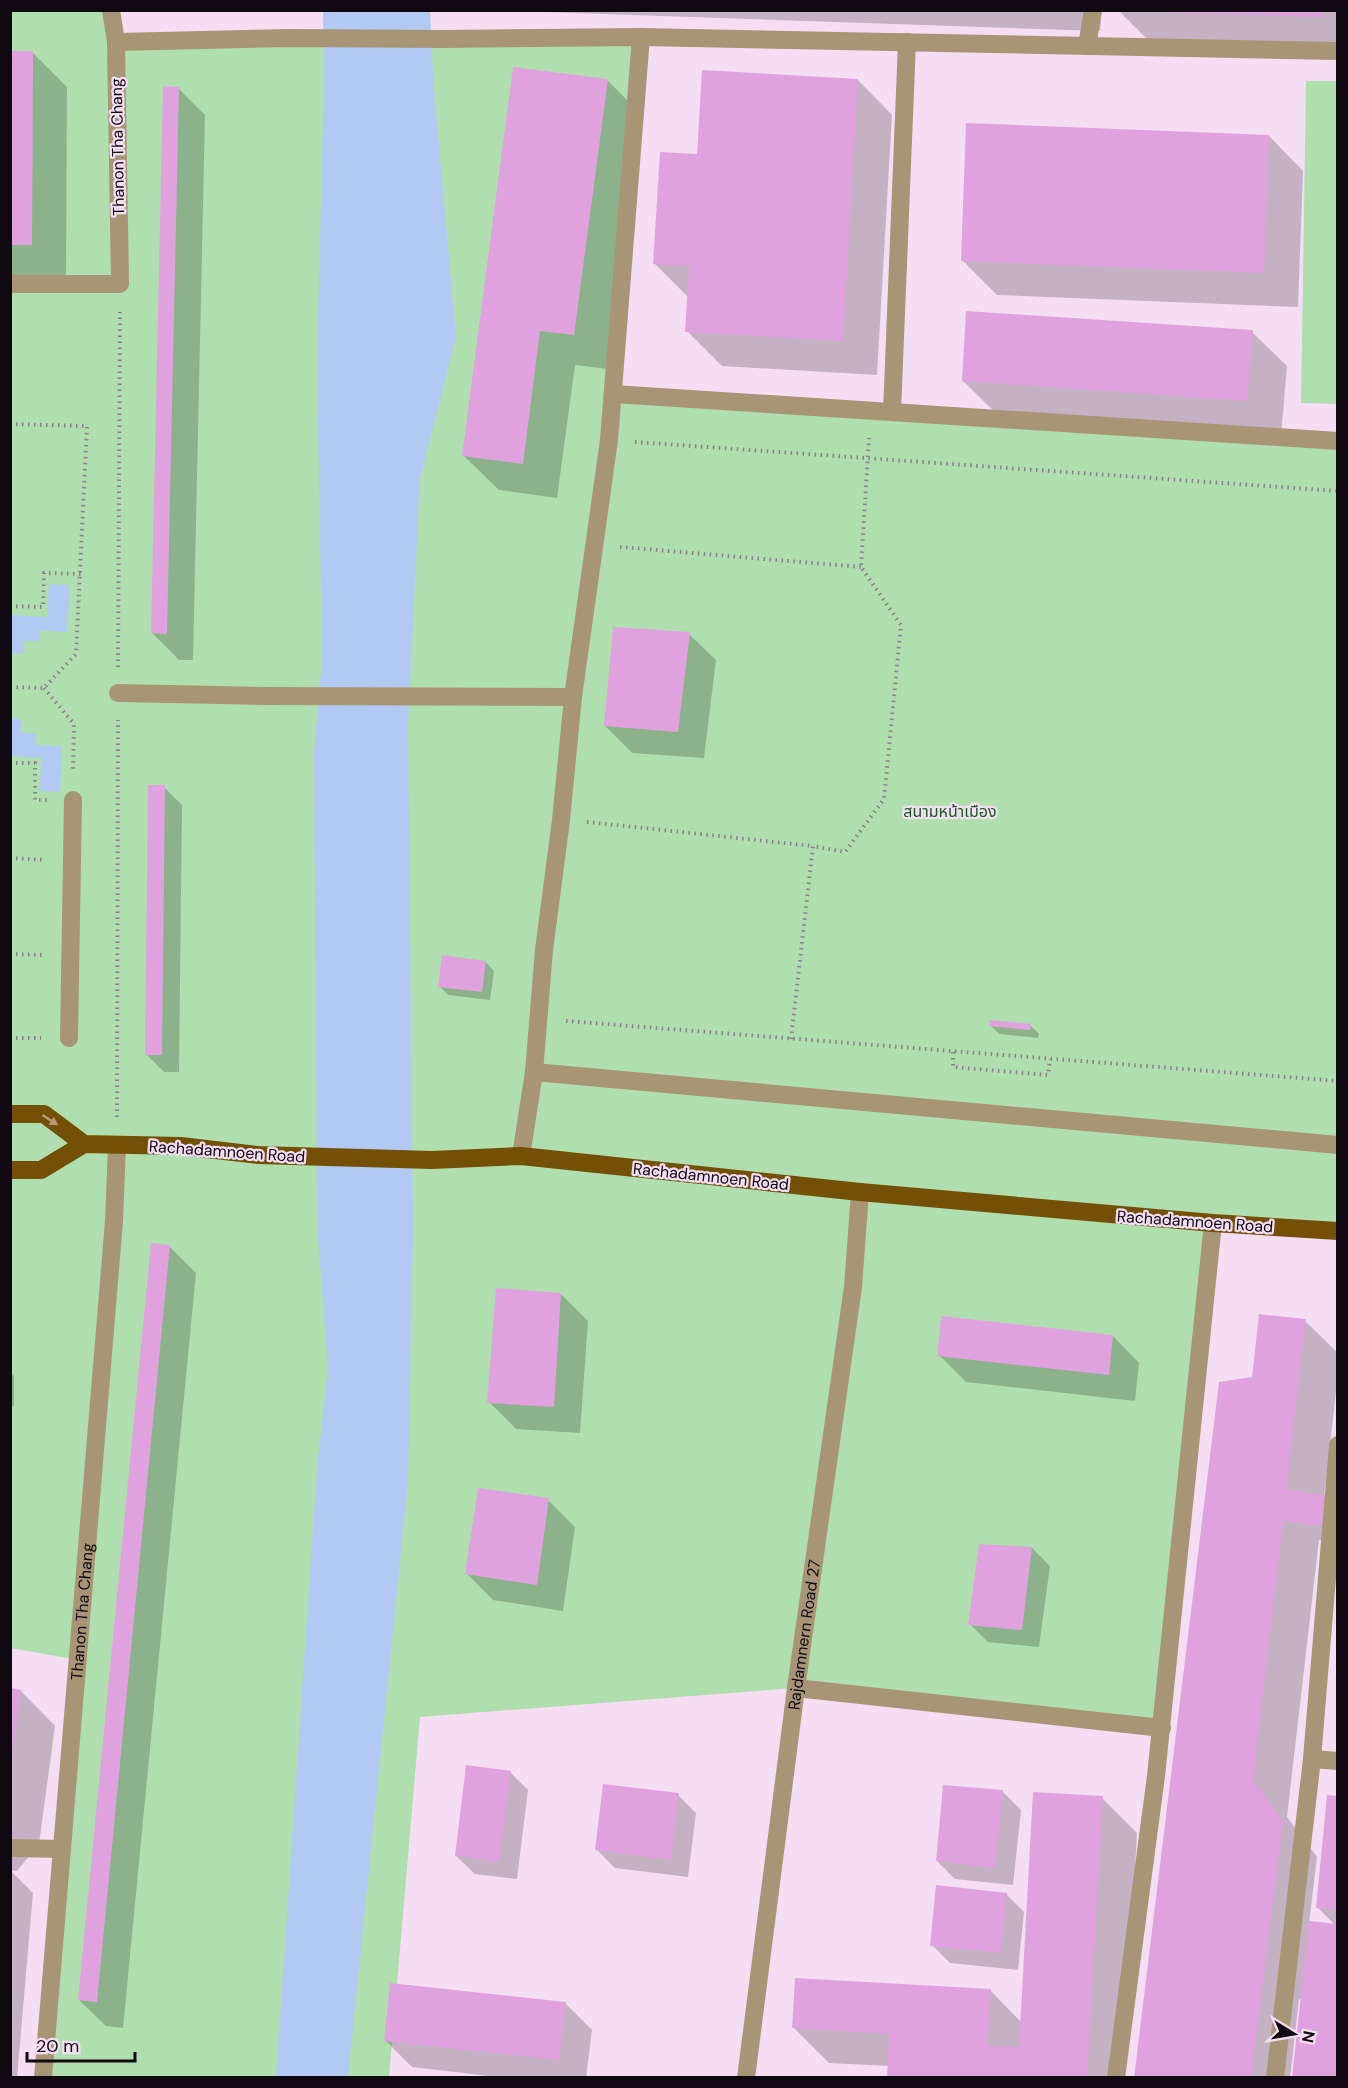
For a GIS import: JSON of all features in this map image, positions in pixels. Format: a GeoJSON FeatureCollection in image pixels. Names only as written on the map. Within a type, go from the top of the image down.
{"type":"FeatureCollection","features":[{"type":"Feature","properties":{"kind":"main road"},"geometry":{"type":"LineString","coordinates":[[10,1114],[44,1114],[84,1144],[41,1170],[10,1170]]}},
{"type":"Feature","properties":{"kind":"main road","name":"Rachadamnoen Road"},"geometry":{"type":"LineString","coordinates":[[84,1144],[181,1146],[258,1155],[432,1160],[521,1156],[860,1192],[1212,1223],[1338,1231]]}},
{"type":"Feature","properties":{"kind":"street","name":"Thanon Tha Chang"},"geometry":{"type":"LineString","coordinates":[[10,284],[120,284],[116,42],[111,10]]}},
{"type":"Feature","properties":{"kind":"street"},"geometry":{"type":"LineString","coordinates":[[1087,46],[1093,10]]}},
{"type":"Feature","properties":{"kind":"street"},"geometry":{"type":"LineString","coordinates":[[521,1156],[534,1072],[544,950],[561,820],[573,697],[614,394],[641,37]]}},
{"type":"Feature","properties":{"kind":"street"},"geometry":{"type":"LineString","coordinates":[[116,42],[289,38],[641,37],[1338,51]]}},
{"type":"Feature","properties":{"kind":"street"},"geometry":{"type":"LineString","coordinates":[[892,412],[907,42]]}},
{"type":"Feature","properties":{"kind":"street"},"geometry":{"type":"LineString","coordinates":[[614,394],[1338,441]]}},
{"type":"Feature","properties":{"kind":"street"},"geometry":{"type":"LineString","coordinates":[[118,693],[472,698],[573,697]]}},
{"type":"Feature","properties":{"kind":"street"},"geometry":{"type":"LineString","coordinates":[[69,1038],[73,800]]}},
{"type":"Feature","properties":{"kind":"street"},"geometry":{"type":"LineString","coordinates":[[534,1072],[1338,1145]]}},
{"type":"Feature","properties":{"kind":"street","name":"Thanon Tha Chang"},"geometry":{"type":"LineString","coordinates":[[43,2078],[113,1233],[117,1145]]}},
{"type":"Feature","properties":{"kind":"street","name":"Rajdamnern Road 27"},"geometry":{"type":"LineString","coordinates":[[746,2078],[796,1688],[853,1287],[860,1192]]}},
{"type":"Feature","properties":{"kind":"street"},"geometry":{"type":"LineString","coordinates":[[1116,2078],[1162,1728],[1212,1223]]}},
{"type":"Feature","properties":{"kind":"street"},"geometry":{"type":"LineString","coordinates":[[1275,2078],[1312,1759],[1338,1445]]}},
{"type":"Feature","properties":{"kind":"street"},"geometry":{"type":"LineString","coordinates":[[796,1688],[1162,1728]]}},
{"type":"Feature","properties":{"kind":"street"},"geometry":{"type":"LineString","coordinates":[[1312,1759],[1338,1761]]}},
{"type":"Feature","properties":{"kind":"street"},"geometry":{"type":"LineString","coordinates":[[10,1848],[62,1849]]}},
{"type":"Feature","properties":{"kind":"path"},"geometry":{"type":"LineString","coordinates":[[561,820],[813,846],[845,852],[884,799],[901,625],[861,567],[871,411]]}},
{"type":"Feature","properties":{"kind":"path"},"geometry":{"type":"LineString","coordinates":[[10,424],[87,426],[76,654],[44,688],[10,687]]}},
{"type":"Feature","properties":{"kind":"path"},"geometry":{"type":"LineString","coordinates":[[609,440],[1338,490]]}},
{"type":"Feature","properties":{"kind":"path"},"geometry":{"type":"LineString","coordinates":[[595,545],[861,567]]}},
{"type":"Feature","properties":{"kind":"path"},"geometry":{"type":"LineString","coordinates":[[10,606],[43,607],[44,573],[81,574]]}},
{"type":"Feature","properties":{"kind":"path"},"geometry":{"type":"LineString","coordinates":[[10,763],[35,763],[35,800],[73,800],[74,724],[44,688]]}},
{"type":"Feature","properties":{"kind":"path"},"geometry":{"type":"LineString","coordinates":[[791,1039],[813,846]]}},
{"type":"Feature","properties":{"kind":"path"},"geometry":{"type":"LineString","coordinates":[[10,858],[72,862]]}},
{"type":"Feature","properties":{"kind":"path"},"geometry":{"type":"LineString","coordinates":[[538,1019],[1338,1081]]}},
{"type":"Feature","properties":{"kind":"path"},"geometry":{"type":"LineString","coordinates":[[953,1052],[953,1067],[1048,1075],[1050,1059]]}},
{"type":"Feature","properties":{"kind":"green space","name":"สนามหน้าเมือง"},"geometry":{"type":"Polygon","coordinates":[[[10,11],[111,11],[116,42],[641,37],[614,394],[1337,442],[1337,1231],[1213,1223],[1162,1728],[796,1688],[420,1717],[389,2077],[43,2077],[78,1660],[10,1648],[10,11]]]}},
{"type":"Feature","properties":{"kind":"green space"},"geometry":{"type":"Polygon","coordinates":[[[1306,81],[1337,81],[1337,404],[1301,403],[1306,81]]]}},
{"type":"Feature","properties":{"kind":"water"},"geometry":{"type":"Polygon","coordinates":[[[323,11],[430,11],[433,78],[456,337],[420,479],[408,725],[413,1231],[408,1482],[348,2077],[276,2078],[317,1469],[328,1368],[317,1225],[314,752],[322,658],[317,355],[324,86],[323,11]]]}},
{"type":"Feature","properties":{"kind":"water"},"geometry":{"type":"Polygon","coordinates":[[[49,584],[70,585],[67,632],[40,630],[40,641],[24,641],[23,654],[11,653],[11,615],[47,617],[49,584]]]}},
{"type":"Feature","properties":{"kind":"water"},"geometry":{"type":"Polygon","coordinates":[[[11,718],[21,719],[21,733],[36,733],[35,745],[62,746],[60,792],[40,791],[41,758],[11,756],[11,718]]]}},
{"type":"Feature","properties":{"kind":"building"},"geometry":{"type":"Polygon","coordinates":[[[1156,10],[1323,10],[1322,17],[1156,12],[1156,10]]]}},
{"type":"Feature","properties":{"kind":"building"},"geometry":{"type":"Polygon","coordinates":[[[10,51],[33,51],[32,245],[10,245],[10,51]]]}},
{"type":"Feature","properties":{"kind":"building"},"geometry":{"type":"Polygon","coordinates":[[[513,67],[608,79],[574,335],[540,331],[523,464],[462,456],[513,67]]]}},
{"type":"Feature","properties":{"kind":"building"},"geometry":{"type":"Polygon","coordinates":[[[702,70],[858,79],[843,341],[685,332],[689,266],[653,264],[660,152],[697,154],[702,70]]]}},
{"type":"Feature","properties":{"kind":"building"},"geometry":{"type":"Polygon","coordinates":[[[163,86],[179,87],[167,634],[151,633],[163,86]]]}},
{"type":"Feature","properties":{"kind":"building"},"geometry":{"type":"Polygon","coordinates":[[[966,123],[1269,135],[1264,273],[961,261],[966,123]]]}},
{"type":"Feature","properties":{"kind":"building"},"geometry":{"type":"Polygon","coordinates":[[[966,311],[1253,330],[1247,401],[962,381],[966,311]]]}},
{"type":"Feature","properties":{"kind":"building"},"geometry":{"type":"Polygon","coordinates":[[[613,627],[690,632],[678,732],[604,726],[613,627]]]}},
{"type":"Feature","properties":{"kind":"building"},"geometry":{"type":"Polygon","coordinates":[[[148,785],[165,785],[162,1055],[145,1055],[148,785]]]}},
{"type":"Feature","properties":{"kind":"building"},"geometry":{"type":"Polygon","coordinates":[[[442,955],[486,961],[482,992],[438,987],[442,955]]]}},
{"type":"Feature","properties":{"kind":"building"},"geometry":{"type":"Polygon","coordinates":[[[989,1020],[1031,1024],[1030,1030],[989,1026],[989,1020]]]}},
{"type":"Feature","properties":{"kind":"building"},"geometry":{"type":"Polygon","coordinates":[[[151,1243],[170,1245],[97,2002],[78,2000],[151,1243]]]}},
{"type":"Feature","properties":{"kind":"building"},"geometry":{"type":"Polygon","coordinates":[[[496,1288],[561,1293],[554,1407],[487,1403],[496,1288]]]}},
{"type":"Feature","properties":{"kind":"building"},"geometry":{"type":"Polygon","coordinates":[[[1259,1314],[1306,1319],[1286,1490],[1338,1497],[1338,1528],[1283,1521],[1253,1781],[1283,1821],[1251,2078],[1134,2078],[1219,1382],[1252,1377],[1259,1314]]]}},
{"type":"Feature","properties":{"kind":"building"},"geometry":{"type":"Polygon","coordinates":[[[941,1316],[1113,1335],[1109,1375],[937,1356],[941,1316]]]}},
{"type":"Feature","properties":{"kind":"building"},"geometry":{"type":"Polygon","coordinates":[[[478,1488],[549,1498],[537,1585],[465,1574],[478,1488]]]}},
{"type":"Feature","properties":{"kind":"building"},"geometry":{"type":"Polygon","coordinates":[[[979,1544],[1032,1547],[1022,1630],[968,1625],[979,1544]]]}},
{"type":"Feature","properties":{"kind":"building"},"geometry":{"type":"Polygon","coordinates":[[[10,1688],[21,1690],[12,1758],[10,1758],[10,1688]]]}},
{"type":"Feature","properties":{"kind":"building"},"geometry":{"type":"Polygon","coordinates":[[[466,1765],[511,1771],[499,1862],[455,1856],[466,1765]]]}},
{"type":"Feature","properties":{"kind":"building"},"geometry":{"type":"Polygon","coordinates":[[[603,1784],[679,1793],[671,1860],[595,1850],[603,1784]]]}},
{"type":"Feature","properties":{"kind":"building"},"geometry":{"type":"Polygon","coordinates":[[[943,1785],[1003,1790],[995,1868],[936,1861],[943,1785]]]}},
{"type":"Feature","properties":{"kind":"building"},"geometry":{"type":"Polygon","coordinates":[[[1033,1792],[1103,1796],[1087,2078],[887,2078],[889,2034],[792,2028],[795,1978],[991,1989],[987,2046],[1019,2047],[1033,1792]]]}},
{"type":"Feature","properties":{"kind":"building"},"geometry":{"type":"Polygon","coordinates":[[[1327,1795],[1338,1796],[1338,1910],[1316,1908],[1327,1795]]]}},
{"type":"Feature","properties":{"kind":"building"},"geometry":{"type":"Polygon","coordinates":[[[936,1885],[1007,1893],[1001,1953],[930,1946],[936,1885]]]}},
{"type":"Feature","properties":{"kind":"building"},"geometry":{"type":"Polygon","coordinates":[[[1309,1921],[1338,1924],[1338,2078],[1292,2078],[1309,1921]]]}},
{"type":"Feature","properties":{"kind":"building"},"geometry":{"type":"Polygon","coordinates":[[[390,1983],[566,2002],[559,2060],[384,2041],[390,1983]]]}}]}
